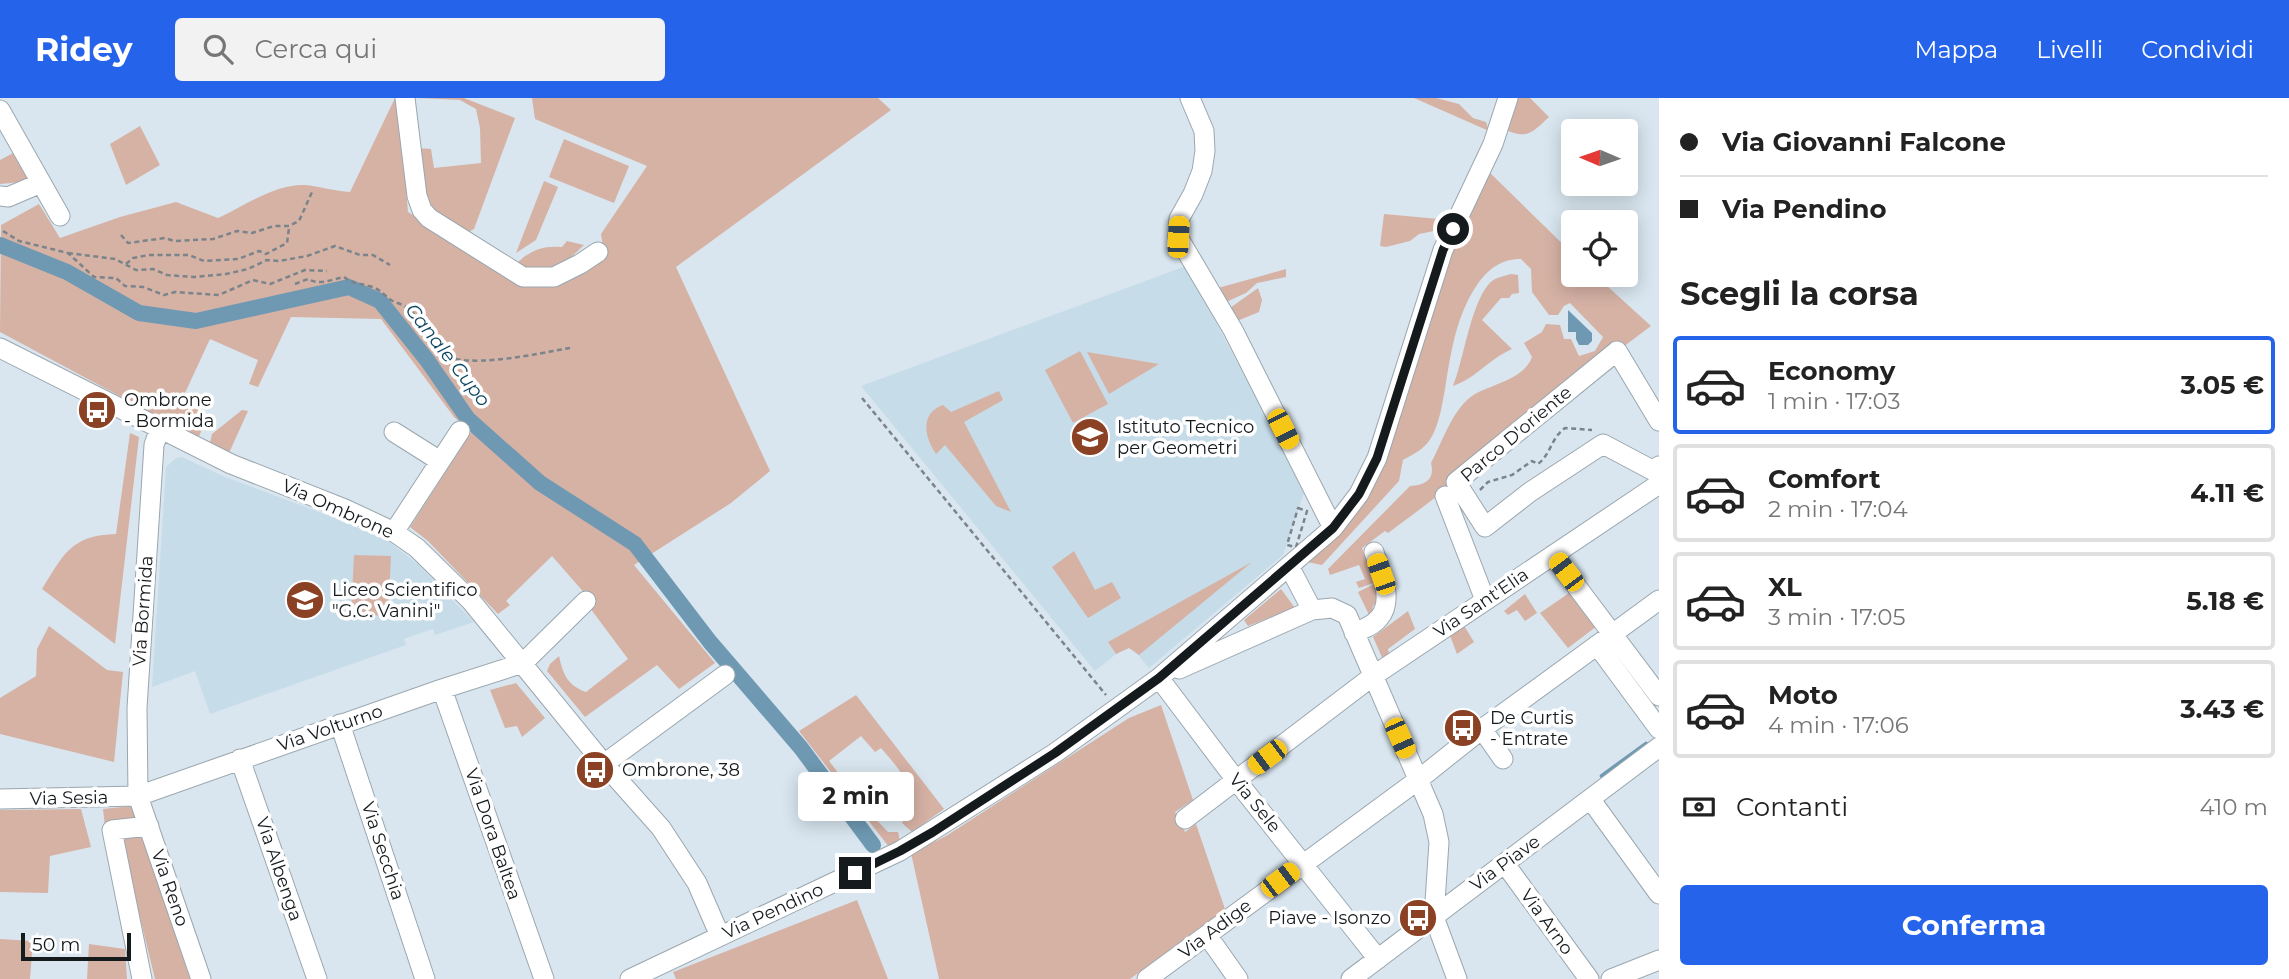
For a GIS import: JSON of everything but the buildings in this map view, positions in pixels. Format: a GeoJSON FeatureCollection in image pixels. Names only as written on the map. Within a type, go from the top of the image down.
{"type":"FeatureCollection","features":[{"type":"Feature","properties":{"kind":"street"},"geometry":{"type":"LineString","coordinates":[[405,98],[417,196],[422,210],[429,218],[523,277],[554,277],[598,252]]}},
{"type":"Feature","properties":{"kind":"street"},"geometry":{"type":"LineString","coordinates":[[1190,98],[1204,131],[1205,151],[1202,171],[1179,219],[1178,237],[1233,331],[1333,528]]}},
{"type":"Feature","properties":{"kind":"street","name":"Via Pendino"},"geometry":{"type":"LineString","coordinates":[[630,979],[658,974],[720,936],[900,851],[1055,753],[1159,678],[1333,528],[1359,494],[1377,458],[1443,250],[1493,144],[1508,98]]}},
{"type":"Feature","properties":{"kind":"street"},"geometry":{"type":"LineString","coordinates":[[0,110],[60,216]]}},
{"type":"Feature","properties":{"kind":"street"},"geometry":{"type":"LineString","coordinates":[[3,199],[41,183]]}},
{"type":"Feature","properties":{"kind":"street","name":"Via Ombrone"},"geometry":{"type":"LineString","coordinates":[[0,348],[232,464],[345,509],[394,532],[417,548],[471,601],[604,764],[661,828],[697,883],[720,936]]}},
{"type":"Feature","properties":{"kind":"street","name":"Parco D'oriente"},"geometry":{"type":"LineString","coordinates":[[1659,421],[1617,351],[1456,482],[1485,527],[1530,492],[1604,444],[1653,470],[1659,466]]}},
{"type":"Feature","properties":{"kind":"street","name":"Via Bormida"},"geometry":{"type":"LineString","coordinates":[[138,796],[137,708],[155,445],[160,428]]}},
{"type":"Feature","properties":{"kind":"street"},"geometry":{"type":"LineString","coordinates":[[394,532],[460,431]]}},
{"type":"Feature","properties":{"kind":"street"},"geometry":{"type":"LineString","coordinates":[[394,432],[440,461]]}},
{"type":"Feature","properties":{"kind":"street","name":"Via Sant'Elia"},"geometry":{"type":"LineString","coordinates":[[1185,819],[1373,676],[1659,484]]}},
{"type":"Feature","properties":{"kind":"street"},"geometry":{"type":"LineString","coordinates":[[1445,496],[1485,600]]}},
{"type":"Feature","properties":{"kind":"street"},"geometry":{"type":"LineString","coordinates":[[1354,634],[1381,617],[1385,608],[1387,596],[1374,552]]}},
{"type":"Feature","properties":{"kind":"street"},"geometry":{"type":"LineString","coordinates":[[1553,555],[1659,729]]}},
{"type":"Feature","properties":{"kind":"street"},"geometry":{"type":"LineString","coordinates":[[1289,566],[1322,609],[1346,615],[1433,814],[1439,842],[1434,917],[1457,979]]}},
{"type":"Feature","properties":{"kind":"street","name":"Via Adige"},"geometry":{"type":"LineString","coordinates":[[1147,979],[1659,600]]}},
{"type":"Feature","properties":{"kind":"street"},"geometry":{"type":"LineString","coordinates":[[523,663],[586,601]]}},
{"type":"Feature","properties":{"kind":"street","name":"Via Pendino"},"geometry":{"type":"LineString","coordinates":[[1159,678],[1322,609]]}},
{"type":"Feature","properties":{"kind":"street"},"geometry":{"type":"LineString","coordinates":[[1605,639],[1659,695]]}},
{"type":"Feature","properties":{"kind":"street","name":"Via Volturno"},"geometry":{"type":"LineString","coordinates":[[138,796],[523,663]]}},
{"type":"Feature","properties":{"kind":"street"},"geometry":{"type":"LineString","coordinates":[[604,764],[725,675]]}},
{"type":"Feature","properties":{"kind":"street","name":"Via Sele"},"geometry":{"type":"LineString","coordinates":[[1159,678],[1378,959]]}},
{"type":"Feature","properties":{"kind":"street","name":"Via Dora Baltea"},"geometry":{"type":"LineString","coordinates":[[442,689],[544,979]]}},
{"type":"Feature","properties":{"kind":"street","name":"Via Secchia"},"geometry":{"type":"LineString","coordinates":[[340,724],[425,979]]}},
{"type":"Feature","properties":{"kind":"street"},"geometry":{"type":"LineString","coordinates":[[1482,729],[1503,759]]}},
{"type":"Feature","properties":{"kind":"street","name":"Via Piave"},"geometry":{"type":"LineString","coordinates":[[1351,979],[1659,747]]}},
{"type":"Feature","properties":{"kind":"street","name":"Via Albenga"},"geometry":{"type":"LineString","coordinates":[[240,759],[317,979]]}},
{"type":"Feature","properties":{"kind":"street","name":"Via Sesia"},"geometry":{"type":"LineString","coordinates":[[0,799],[138,796]]}},
{"type":"Feature","properties":{"kind":"street","name":"Via Reno"},"geometry":{"type":"LineString","coordinates":[[138,796],[201,979]]}},
{"type":"Feature","properties":{"kind":"street"},"geometry":{"type":"LineString","coordinates":[[1591,800],[1659,894]]}},
{"type":"Feature","properties":{"kind":"street"},"geometry":{"type":"LineString","coordinates":[[142,979],[112,830],[149,826]]}},
{"type":"Feature","properties":{"kind":"street","name":"Via Arno"},"geometry":{"type":"LineString","coordinates":[[1505,864],[1589,979]]}},
{"type":"Feature","properties":{"kind":"street"},"geometry":{"type":"LineString","coordinates":[[1206,935],[1238,979]]}},
{"type":"Feature","properties":{"kind":"street"},"geometry":{"type":"LineString","coordinates":[[1612,979],[1659,960]]}},
{"type":"Feature","properties":{"kind":"path"},"geometry":{"type":"LineString","coordinates":[[121,235],[128,243],[165,238],[174,241],[213,239],[237,232],[252,233],[274,226],[289,226],[299,221],[312,192]]}},
{"type":"Feature","properties":{"kind":"path"},"geometry":{"type":"LineString","coordinates":[[126,264],[134,258],[160,254],[189,256],[204,261],[238,259],[259,251],[266,254],[287,243],[289,226]]}},
{"type":"Feature","properties":{"kind":"path"},"geometry":{"type":"LineString","coordinates":[[3,231],[19,241],[68,253],[115,259],[136,270],[153,269],[167,275],[194,277],[226,274],[267,260],[279,261],[307,256],[335,246],[360,256],[373,255],[390,265]]}},
{"type":"Feature","properties":{"kind":"path"},"geometry":{"type":"LineString","coordinates":[[68,253],[94,277],[116,278],[125,286],[143,287],[164,295],[175,292],[219,295],[253,280],[270,284],[305,270],[327,271]]}},
{"type":"Feature","properties":{"kind":"path"},"geometry":{"type":"LineString","coordinates":[[295,284],[308,279],[314,282],[332,281],[344,277],[356,285],[368,285],[380,290],[391,300],[408,307],[436,350],[447,358],[461,361],[570,348]]}},
{"type":"Feature","properties":{"kind":"path"},"geometry":{"type":"LineString","coordinates":[[862,398],[1117,708]]}},
{"type":"Feature","properties":{"kind":"path"},"geometry":{"type":"LineString","coordinates":[[1298,508],[1307,511],[1296,547],[1287,545],[1298,508]]}},
{"type":"Feature","properties":{"kind":"shaded area","name":"Canale Cupo"},"geometry":{"type":"Polygon","coordinates":[[[395,98],[399,103],[408,212],[525,283],[605,260],[601,234],[647,166],[535,119],[532,98],[878,98],[891,110],[676,267],[770,471],[731,503],[634,565],[715,663],[679,689],[657,665],[585,717],[547,671],[550,664],[559,656],[567,678],[574,686],[586,692],[628,659],[590,608],[587,596],[552,556],[506,601],[510,605],[498,614],[428,541],[410,527],[471,432],[454,417],[381,319],[291,317],[258,387],[249,384],[258,360],[210,339],[185,393],[198,408],[202,419],[198,438],[0,332],[1,225],[39,204],[60,238],[120,217],[176,202],[218,218],[260,196],[295,185],[350,192],[395,98]]]}},
{"type":"Feature","properties":{"kind":"shaded area"},"geometry":{"type":"Polygon","coordinates":[[[418,98],[464,98],[515,118],[474,229],[465,234],[429,210],[417,148],[431,149],[434,168],[481,163],[480,128],[476,109],[460,100],[418,98]]]}},
{"type":"Feature","properties":{"kind":"shaded area"},"geometry":{"type":"Polygon","coordinates":[[[1414,98],[1436,98],[1459,104],[1473,118],[1486,122],[1489,131],[1414,98]]]}},
{"type":"Feature","properties":{"kind":"shaded area"},"geometry":{"type":"Polygon","coordinates":[[[1514,98],[1530,98],[1549,117],[1529,133],[1518,134],[1504,129],[1514,98]]]}},
{"type":"Feature","properties":{"kind":"shaded area"},"geometry":{"type":"Polygon","coordinates":[[[140,126],[160,165],[126,185],[110,144],[140,126]]]}},
{"type":"Feature","properties":{"kind":"shaded area"},"geometry":{"type":"Polygon","coordinates":[[[564,139],[629,166],[614,203],[549,177],[564,139]]]}},
{"type":"Feature","properties":{"kind":"shaded area"},"geometry":{"type":"Polygon","coordinates":[[[15,152],[30,178],[22,182],[0,184],[0,160],[15,152]]]}},
{"type":"Feature","properties":{"kind":"shaded area"},"geometry":{"type":"Polygon","coordinates":[[[1487,170],[1561,242],[1561,287],[1608,287],[1651,326],[1421,508],[1388,533],[1385,531],[1362,548],[1374,583],[1359,588],[1356,582],[1365,579],[1359,565],[1330,575],[1328,569],[1410,486],[1428,480],[1432,473],[1431,463],[1444,435],[1467,400],[1522,371],[1532,357],[1524,343],[1542,332],[1546,324],[1560,325],[1564,339],[1571,339],[1579,356],[1595,351],[1603,337],[1570,303],[1564,306],[1558,315],[1549,315],[1532,292],[1531,269],[1521,259],[1501,263],[1490,270],[1470,297],[1459,322],[1440,416],[1429,441],[1403,460],[1399,481],[1322,565],[1307,562],[1391,446],[1446,269],[1487,170]]]}},
{"type":"Feature","properties":{"kind":"shaded area"},"geometry":{"type":"Polygon","coordinates":[[[544,181],[558,187],[536,240],[516,253],[544,181]]]}},
{"type":"Feature","properties":{"kind":"shaded area"},"geometry":{"type":"Polygon","coordinates":[[[1384,214],[1450,220],[1444,229],[1419,234],[1410,241],[1386,247],[1380,246],[1384,214]]]}},
{"type":"Feature","properties":{"kind":"shaded area"},"geometry":{"type":"Polygon","coordinates":[[[567,241],[584,245],[553,269],[513,267],[536,250],[562,247],[567,241]]]}},
{"type":"Feature","properties":{"kind":"shaded area","name":"Istituto Tecnico per Geometri"},"geometry":{"type":"Polygon","coordinates":[[[1186,266],[1305,490],[1283,555],[1149,668],[1134,650],[1129,648],[1116,654],[1095,671],[861,386],[1186,266]]]}},
{"type":"Feature","properties":{"kind":"shaded area"},"geometry":{"type":"Polygon","coordinates":[[[1286,269],[1286,277],[1257,283],[1246,293],[1226,302],[1218,288],[1286,269]]]}},
{"type":"Feature","properties":{"kind":"shaded area"},"geometry":{"type":"Polygon","coordinates":[[[1511,274],[1518,275],[1519,293],[1512,294],[1509,298],[1501,298],[1482,320],[1512,349],[1453,386],[1480,298],[1495,279],[1511,274]]]}},
{"type":"Feature","properties":{"kind":"shaded area"},"geometry":{"type":"Polygon","coordinates":[[[1258,288],[1262,300],[1259,312],[1237,321],[1230,308],[1258,288]]]}},
{"type":"Feature","properties":{"kind":"shaded area"},"geometry":{"type":"Polygon","coordinates":[[[1080,351],[1108,404],[1073,423],[1045,370],[1080,351]]]}},
{"type":"Feature","properties":{"kind":"shaded area"},"geometry":{"type":"Polygon","coordinates":[[[1087,352],[1159,364],[1109,394],[1087,352]]]}},
{"type":"Feature","properties":{"kind":"shaded area"},"geometry":{"type":"Polygon","coordinates":[[[999,391],[1003,400],[964,422],[1011,512],[996,506],[945,445],[936,454],[926,426],[931,414],[943,405],[951,412],[999,391]]]}},
{"type":"Feature","properties":{"kind":"shaded area"},"geometry":{"type":"Polygon","coordinates":[[[242,410],[248,411],[229,453],[210,443],[212,434],[242,410]]]}},
{"type":"Feature","properties":{"kind":"shaded area"},"geometry":{"type":"Polygon","coordinates":[[[130,433],[139,437],[115,644],[42,589],[63,557],[78,543],[88,538],[116,534],[130,433]]]}},
{"type":"Feature","properties":{"kind":"shaded area","name":"Liceo Scientifico \"G.C. Vanini\""},"geometry":{"type":"Polygon","coordinates":[[[182,457],[223,476],[343,521],[388,541],[419,565],[474,622],[435,635],[433,629],[404,639],[406,645],[210,714],[195,671],[152,687],[166,467],[176,458],[182,457]]]}},
{"type":"Feature","properties":{"kind":"shaded area"},"geometry":{"type":"Polygon","coordinates":[[[1074,551],[1095,590],[1112,582],[1121,598],[1088,618],[1052,567],[1074,551]]]}},
{"type":"Feature","properties":{"kind":"shaded area"},"geometry":{"type":"Polygon","coordinates":[[[354,555],[391,556],[388,616],[351,614],[354,555]]]}},
{"type":"Feature","properties":{"kind":"shaded area"},"geometry":{"type":"Polygon","coordinates":[[[1252,562],[1139,655],[1129,648],[1116,654],[1108,642],[1252,562]]]}},
{"type":"Feature","properties":{"kind":"shaded area"},"geometry":{"type":"Polygon","coordinates":[[[1376,583],[1379,600],[1373,606],[1370,617],[1358,592],[1376,583]]]}},
{"type":"Feature","properties":{"kind":"shaded area"},"geometry":{"type":"Polygon","coordinates":[[[1281,589],[1295,608],[1248,626],[1244,620],[1281,589]]]}},
{"type":"Feature","properties":{"kind":"shaded area"},"geometry":{"type":"Polygon","coordinates":[[[1572,591],[1597,626],[1568,648],[1540,613],[1572,591]]]}},
{"type":"Feature","properties":{"kind":"shaded area"},"geometry":{"type":"Polygon","coordinates":[[[1525,594],[1537,613],[1525,621],[1517,610],[1508,615],[1504,611],[1525,594]]]}},
{"type":"Feature","properties":{"kind":"shaded area"},"geometry":{"type":"Polygon","coordinates":[[[1408,611],[1415,629],[1388,649],[1390,659],[1384,662],[1373,637],[1408,611]]]}},
{"type":"Feature","properties":{"kind":"shaded area"},"geometry":{"type":"Polygon","coordinates":[[[1463,624],[1474,642],[1457,654],[1449,633],[1463,624]]]}},
{"type":"Feature","properties":{"kind":"shaded area"},"geometry":{"type":"Polygon","coordinates":[[[49,626],[107,670],[123,672],[114,762],[0,734],[0,698],[36,676],[37,649],[49,626]]]}},
{"type":"Feature","properties":{"kind":"shaded area"},"geometry":{"type":"Polygon","coordinates":[[[516,683],[545,718],[522,737],[517,726],[505,728],[490,690],[516,683]]]}},
{"type":"Feature","properties":{"kind":"shaded area"},"geometry":{"type":"Polygon","coordinates":[[[856,695],[944,809],[912,832],[902,823],[907,811],[909,791],[902,774],[881,748],[875,752],[861,736],[829,761],[888,832],[898,832],[900,841],[889,847],[799,731],[856,695]]]}},
{"type":"Feature","properties":{"kind":"shaded area"},"geometry":{"type":"Polygon","coordinates":[[[1161,705],[1193,800],[1175,812],[1185,832],[1196,824],[1225,909],[1130,979],[939,979],[911,853],[946,836],[1129,718],[1161,705]]]}},
{"type":"Feature","properties":{"kind":"shaded area"},"geometry":{"type":"Polygon","coordinates":[[[896,776],[900,800],[893,809],[882,814],[870,798],[896,776]]]}},
{"type":"Feature","properties":{"kind":"shaded area"},"geometry":{"type":"Polygon","coordinates":[[[132,806],[135,820],[105,827],[103,809],[132,806]]]}},
{"type":"Feature","properties":{"kind":"shaded area"},"geometry":{"type":"Polygon","coordinates":[[[81,809],[91,847],[50,856],[48,893],[0,892],[0,810],[81,809]]]}},
{"type":"Feature","properties":{"kind":"shaded area"},"geometry":{"type":"Polygon","coordinates":[[[143,833],[190,979],[155,979],[120,836],[143,833]]]}},
{"type":"Feature","properties":{"kind":"shaded area"},"geometry":{"type":"Polygon","coordinates":[[[857,900],[888,979],[676,979],[673,972],[857,900]]]}},
{"type":"Feature","properties":{"kind":"shaded area"},"geometry":{"type":"Polygon","coordinates":[[[0,939],[33,941],[30,979],[0,979],[0,939]]]}},
{"type":"Feature","properties":{"kind":"shaded area"},"geometry":{"type":"Polygon","coordinates":[[[89,944],[125,949],[127,979],[87,979],[89,944]]]}},
{"type":"Feature","properties":{"kind":"water"},"geometry":{"type":"Polygon","coordinates":[[[1568,310],[1592,333],[1592,341],[1588,345],[1579,345],[1576,332],[1568,332],[1568,310]]]}},
{"type":"Feature","properties":{"kind":"waterway","name":"Canale Cupo"},"geometry":{"type":"LineString","coordinates":[[0,245],[67,272],[139,313],[196,321],[349,287],[380,301],[427,360],[468,419],[540,483],[635,544],[710,642],[801,748],[873,845]]}},
{"type":"Feature","properties":{"kind":"waterway"},"geometry":{"type":"LineString","coordinates":[[1602,776],[1646,744]]}},
{"type":"Feature","properties":{"kind":"place","name":"Ombrone - Bormida"},"geometry":{"type":"Point","coordinates":[97,410]}},
{"type":"Feature","properties":{"kind":"place","name":"Istituto Tecnico per Geometri"},"geometry":{"type":"Point","coordinates":[1090,437]}},
{"type":"Feature","properties":{"kind":"place","name":"Liceo Scientifico \"G.C. Vanini\""},"geometry":{"type":"Point","coordinates":[305,600]}},
{"type":"Feature","properties":{"kind":"place","name":"De Curtis - Entrate"},"geometry":{"type":"Point","coordinates":[1463,728]}},
{"type":"Feature","properties":{"kind":"place","name":"Ombrone, 38"},"geometry":{"type":"Point","coordinates":[595,770]}},
{"type":"Feature","properties":{"kind":"place","name":"Piave - Isonzo"},"geometry":{"type":"Point","coordinates":[1418,918]}},
{"type":"Feature","properties":{"kind":"route"},"geometry":{"type":"LineString","coordinates":[[855,873],[933,832],[1055,753],[1159,678],[1333,528],[1359,494],[1377,458],[1443,250],[1453,229]]}}]}
